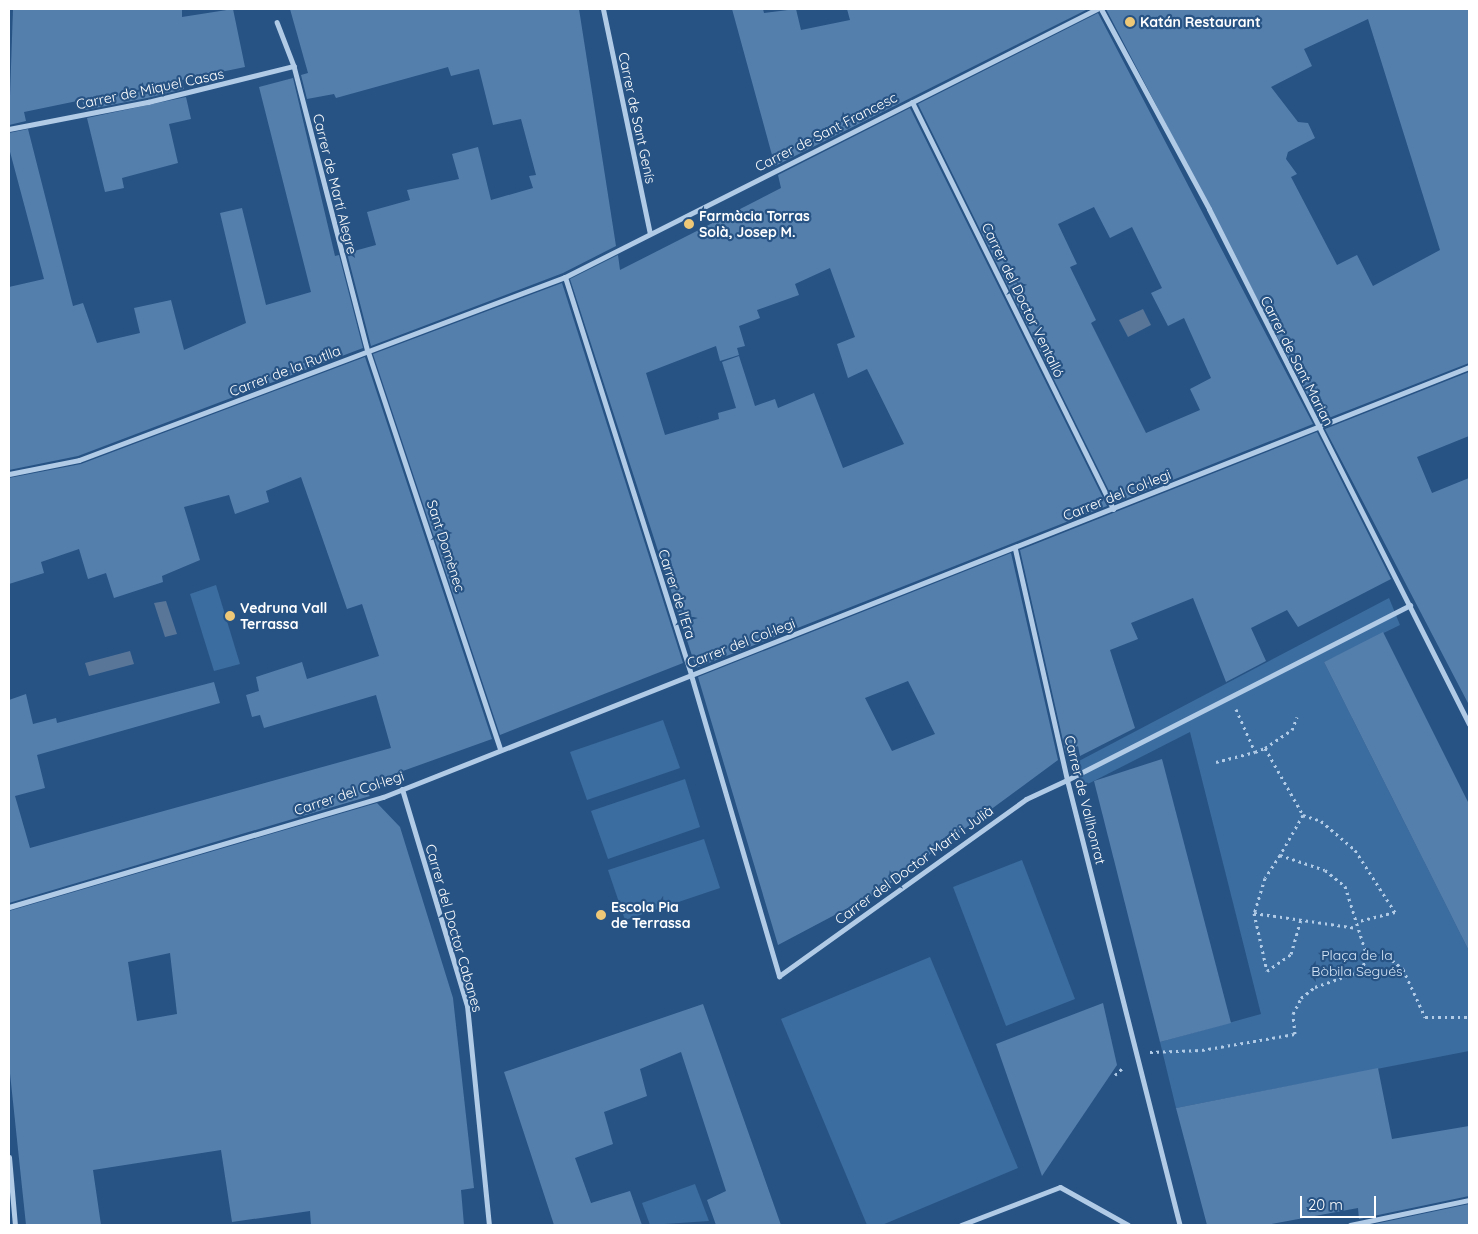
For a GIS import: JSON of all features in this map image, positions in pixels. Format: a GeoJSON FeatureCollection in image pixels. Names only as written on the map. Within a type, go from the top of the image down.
{"type":"FeatureCollection","features":[{"type":"Feature","properties":{"kind":"street","name":"Carrer de Sant Genís"},"geometry":{"type":"LineString","coordinates":[[603,9],[650,233]]}},
{"type":"Feature","properties":{"kind":"street","name":"Carrer de Sant Francesc"},"geometry":{"type":"LineString","coordinates":[[565,277],[1097,9]]}},
{"type":"Feature","properties":{"kind":"street","name":"Carrer de Sant Marian"},"geometry":{"type":"LineString","coordinates":[[1101,9],[1410,605],[1469,724]]}},
{"type":"Feature","properties":{"kind":"street","name":"Carrer de Martí Alegre"},"geometry":{"type":"LineString","coordinates":[[277,22],[294,66],[368,352]]}},
{"type":"Feature","properties":{"kind":"street","name":"Carrer de Miquel Casas"},"geometry":{"type":"LineString","coordinates":[[9,129],[148,102],[294,66]]}},
{"type":"Feature","properties":{"kind":"street","name":"Carrer del Doctor Ventalló"},"geometry":{"type":"LineString","coordinates":[[912,102],[1113,509]]}},
{"type":"Feature","properties":{"kind":"street","name":"Carrer de la Rutlla"},"geometry":{"type":"LineString","coordinates":[[9,474],[79,460],[565,277]]}},
{"type":"Feature","properties":{"kind":"street","name":"Carrer de l'Era"},"geometry":{"type":"LineString","coordinates":[[565,277],[691,675],[779,976]]}},
{"type":"Feature","properties":{"kind":"street","name":"Sant Domènec"},"geometry":{"type":"LineString","coordinates":[[368,352],[500,749]]}},
{"type":"Feature","properties":{"kind":"street","name":"Carrer del Col·legi"},"geometry":{"type":"LineString","coordinates":[[9,906],[402,789],[500,749],[1015,549],[1316,426],[1469,367]]}},
{"type":"Feature","properties":{"kind":"street","name":"Carrer de Vallhonrat"},"geometry":{"type":"LineString","coordinates":[[1015,549],[1067,780],[1180,1225]]}},
{"type":"Feature","properties":{"kind":"street"},"geometry":{"type":"LineString","coordinates":[[1067,780],[1410,605]]}},
{"type":"Feature","properties":{"kind":"street","name":"Carrer del Doctor Martí i Julià"},"geometry":{"type":"LineString","coordinates":[[779,976],[1026,799],[1067,780]]}},
{"type":"Feature","properties":{"kind":"street","name":"Carrer del Doctor Cabanes"},"geometry":{"type":"LineString","coordinates":[[402,789],[467,1005],[489,1225]]}},
{"type":"Feature","properties":{"kind":"street"},"geometry":{"type":"LineString","coordinates":[[9,1157],[15,1225]]}},
{"type":"Feature","properties":{"kind":"street"},"geometry":{"type":"LineString","coordinates":[[961,1225],[1060,1187],[1128,1225]]}},
{"type":"Feature","properties":{"kind":"street"},"geometry":{"type":"LineString","coordinates":[[1350,1225],[1469,1200]]}},
{"type":"Feature","properties":{"kind":"path"},"geometry":{"type":"LineString","coordinates":[[1216,762],[1234,761],[1265,748],[1292,730],[1297,718]]}},
{"type":"Feature","properties":{"kind":"path"},"geometry":{"type":"LineString","coordinates":[[1239,723],[1255,752]]}},
{"type":"Feature","properties":{"kind":"path"},"geometry":{"type":"LineString","coordinates":[[1265,748],[1304,815],[1321,821],[1356,850],[1395,912],[1359,921]]}},
{"type":"Feature","properties":{"kind":"path"},"geometry":{"type":"LineString","coordinates":[[1301,920],[1291,954],[1267,971],[1254,913],[1265,878],[1304,815]]}},
{"type":"Feature","properties":{"kind":"path"},"geometry":{"type":"LineString","coordinates":[[1115,1075],[1136,1056],[1295,1034],[1293,1014],[1301,998],[1315,987],[1361,972],[1367,956],[1357,928],[1359,921],[1345,886],[1325,870],[1280,855]]}},
{"type":"Feature","properties":{"kind":"path"},"geometry":{"type":"LineString","coordinates":[[1254,913],[1357,928]]}},
{"type":"Feature","properties":{"kind":"path"},"geometry":{"type":"LineString","coordinates":[[1367,956],[1387,956],[1403,969],[1425,1017],[1469,1016]]}},
{"type":"Feature","properties":{"kind":"green space"},"geometry":{"type":"Polygon","coordinates":[[[216,585],[240,664],[214,671],[190,594],[216,585]]]}},
{"type":"Feature","properties":{"kind":"green space","name":"Plaça de la Bòbila Segués"},"geometry":{"type":"Polygon","coordinates":[[[1389,598],[1400,625],[1324,662],[1469,951],[1469,1051],[1176,1108],[1160,1042],[1261,1014],[1190,732],[1082,787],[1077,762],[1389,598]]]}},
{"type":"Feature","properties":{"kind":"green space"},"geometry":{"type":"Polygon","coordinates":[[[663,720],[680,768],[587,800],[570,752],[663,720]]]}},
{"type":"Feature","properties":{"kind":"green space"},"geometry":{"type":"Polygon","coordinates":[[[685,779],[700,827],[608,859],[591,811],[685,779]]]}},
{"type":"Feature","properties":{"kind":"green space"},"geometry":{"type":"Polygon","coordinates":[[[704,839],[720,888],[625,920],[608,870],[704,839]]]}},
{"type":"Feature","properties":{"kind":"green space"},"geometry":{"type":"Polygon","coordinates":[[[1022,860],[1075,999],[1006,1026],[953,887],[1022,860]]]}},
{"type":"Feature","properties":{"kind":"green space"},"geometry":{"type":"Polygon","coordinates":[[[930,957],[1018,1168],[882,1225],[867,1225],[781,1019],[930,957]]]}},
{"type":"Feature","properties":{"kind":"green space"},"geometry":{"type":"Polygon","coordinates":[[[695,1184],[709,1221],[650,1225],[642,1203],[695,1184]]]}},
{"type":"Feature","properties":{"kind":"shaded area"},"geometry":{"type":"Polygon","coordinates":[[[1143,309],[1151,325],[1128,337],[1119,320],[1143,309]]]}},
{"type":"Feature","properties":{"kind":"shaded area"},"geometry":{"type":"Polygon","coordinates":[[[166,601],[177,634],[165,637],[154,603],[166,601]]]}},
{"type":"Feature","properties":{"kind":"shaded area"},"geometry":{"type":"Polygon","coordinates":[[[130,651],[134,664],[89,676],[85,663],[130,651]]]}},
{"type":"Feature","properties":{"kind":"building"},"geometry":{"type":"Polygon","coordinates":[[[13,9],[182,9],[182,17],[233,9],[245,67],[182,80],[184,89],[147,98],[85,110],[82,100],[24,112],[26,121],[9,125],[13,9]]]}},
{"type":"Feature","properties":{"kind":"building"},"geometry":{"type":"Polygon","coordinates":[[[290,9],[579,9],[616,246],[563,273],[371,346],[347,253],[376,245],[367,212],[410,200],[407,190],[459,179],[452,154],[478,147],[491,200],[533,188],[529,176],[536,175],[521,119],[493,125],[479,69],[451,76],[448,67],[336,98],[334,94],[307,99],[301,75],[308,73],[290,9]]]}},
{"type":"Feature","properties":{"kind":"building"},"geometry":{"type":"Polygon","coordinates":[[[732,9],[763,9],[764,13],[796,9],[801,30],[850,20],[847,9],[1088,9],[775,166],[732,9]]]}},
{"type":"Feature","properties":{"kind":"building"},"geometry":{"type":"Polygon","coordinates":[[[1106,9],[1469,9],[1469,363],[1321,421],[1106,9]],[[1368,19],[1304,49],[1312,66],[1271,87],[1298,122],[1308,123],[1315,138],[1288,152],[1286,159],[1297,174],[1291,177],[1337,265],[1357,255],[1373,286],[1440,250],[1368,19]]]}},
{"type":"Feature","properties":{"kind":"building"},"geometry":{"type":"Polygon","coordinates":[[[1098,13],[1313,424],[1115,503],[918,104],[1098,13]],[[1094,207],[1058,224],[1077,264],[1070,267],[1096,320],[1091,323],[1146,433],[1200,410],[1190,389],[1211,378],[1184,318],[1168,326],[1151,293],[1162,288],[1132,227],[1110,238],[1094,207]]]}},
{"type":"Feature","properties":{"kind":"building"},"geometry":{"type":"Polygon","coordinates":[[[293,78],[335,256],[339,255],[363,348],[78,456],[9,470],[9,287],[44,279],[9,148],[9,133],[28,129],[73,306],[83,303],[97,343],[140,333],[134,308],[171,300],[184,350],[246,323],[220,213],[242,208],[266,305],[311,292],[259,87],[293,78]]]}},
{"type":"Feature","properties":{"kind":"building"},"geometry":{"type":"Polygon","coordinates":[[[186,97],[191,119],[169,124],[178,163],[122,178],[124,188],[105,192],[87,118],[186,97]]]}},
{"type":"Feature","properties":{"kind":"building"},"geometry":{"type":"Polygon","coordinates":[[[910,108],[1107,506],[696,668],[570,279],[618,255],[620,270],[781,188],[778,175],[910,108]],[[830,268],[795,284],[799,295],[757,310],[760,318],[739,326],[745,346],[737,348],[739,355],[720,361],[716,346],[646,373],[665,435],[719,419],[718,413],[736,408],[722,362],[739,356],[755,406],[775,399],[778,408],[814,393],[843,468],[904,444],[867,369],[848,378],[837,344],[855,337],[830,268]]]}},
{"type":"Feature","properties":{"kind":"building"},"geometry":{"type":"Polygon","coordinates":[[[562,283],[683,663],[500,735],[373,354],[562,283]]]}},
{"type":"Feature","properties":{"kind":"building"},"geometry":{"type":"Polygon","coordinates":[[[365,357],[492,739],[361,786],[370,796],[9,903],[9,700],[26,694],[33,724],[56,718],[57,723],[214,682],[220,703],[37,755],[45,788],[15,796],[30,848],[391,748],[376,695],[264,728],[260,715],[252,717],[246,695],[259,691],[256,677],[302,662],[307,679],[379,656],[362,604],[347,609],[301,477],[266,491],[269,502],[235,514],[229,495],[184,507],[200,560],[162,576],[163,582],[114,598],[106,573],[88,579],[79,549],[41,562],[44,573],[9,584],[9,478],[81,464],[365,357]]]}},
{"type":"Feature","properties":{"kind":"building"},"geometry":{"type":"Polygon","coordinates":[[[1469,372],[1469,436],[1417,457],[1432,493],[1469,478],[1469,705],[1325,429],[1469,372]]]}},
{"type":"Feature","properties":{"kind":"building"},"geometry":{"type":"Polygon","coordinates":[[[1317,432],[1391,579],[1298,627],[1287,610],[1251,628],[1266,661],[1226,682],[1193,598],[1131,623],[1138,639],[1110,650],[1135,728],[1080,756],[1078,746],[1066,754],[1020,550],[1317,432]]]}},
{"type":"Feature","properties":{"kind":"building"},"geometry":{"type":"Polygon","coordinates":[[[1011,553],[1058,760],[880,891],[778,945],[698,677],[1011,553]],[[908,681],[865,698],[892,751],[935,734],[908,681]]]}},
{"type":"Feature","properties":{"kind":"building"},"geometry":{"type":"Polygon","coordinates":[[[1383,632],[1469,804],[1469,951],[1324,662],[1383,632]]]}},
{"type":"Feature","properties":{"kind":"building"},"geometry":{"type":"Polygon","coordinates":[[[1162,759],[1231,1023],[1160,1042],[1094,781],[1162,759]]]}},
{"type":"Feature","properties":{"kind":"building"},"geometry":{"type":"Polygon","coordinates":[[[377,803],[400,827],[453,998],[474,1188],[461,1190],[464,1225],[311,1225],[310,1211],[232,1222],[221,1150],[93,1170],[101,1225],[26,1225],[9,1064],[9,911],[377,803]],[[170,953],[128,962],[137,1021],[177,1014],[170,953]]]}},
{"type":"Feature","properties":{"kind":"building"},"geometry":{"type":"Polygon","coordinates":[[[1103,1003],[1117,1065],[1042,1176],[996,1044],[1103,1003]]]}},
{"type":"Feature","properties":{"kind":"building"},"geometry":{"type":"Polygon","coordinates":[[[703,1004],[781,1225],[716,1225],[707,1200],[726,1191],[681,1052],[640,1069],[647,1096],[604,1112],[613,1144],[575,1158],[591,1203],[630,1191],[642,1225],[554,1225],[504,1072],[703,1004]]]}},
{"type":"Feature","properties":{"kind":"building"},"geometry":{"type":"Polygon","coordinates":[[[1378,1068],[1392,1139],[1469,1126],[1469,1196],[1359,1219],[1358,1208],[1266,1225],[1207,1225],[1176,1108],[1378,1068]]]}},
{"type":"Feature","properties":{"kind":"building"},"geometry":{"type":"Polygon","coordinates":[[[1469,1204],[1469,1225],[1370,1225],[1469,1204]]]}},
{"type":"Feature","properties":{"kind":"place","name":"Katán Restaurant"},"geometry":{"type":"Point","coordinates":[1130,22]}},
{"type":"Feature","properties":{"kind":"place","name":"Farmàcia Torras Solà, Josep M."},"geometry":{"type":"Point","coordinates":[689,224]}},
{"type":"Feature","properties":{"kind":"place","name":"Vedruna Vall Terrassa"},"geometry":{"type":"Point","coordinates":[230,616]}},
{"type":"Feature","properties":{"kind":"place","name":"Escola Pia de Terrassa"},"geometry":{"type":"Point","coordinates":[601,915]}}]}
